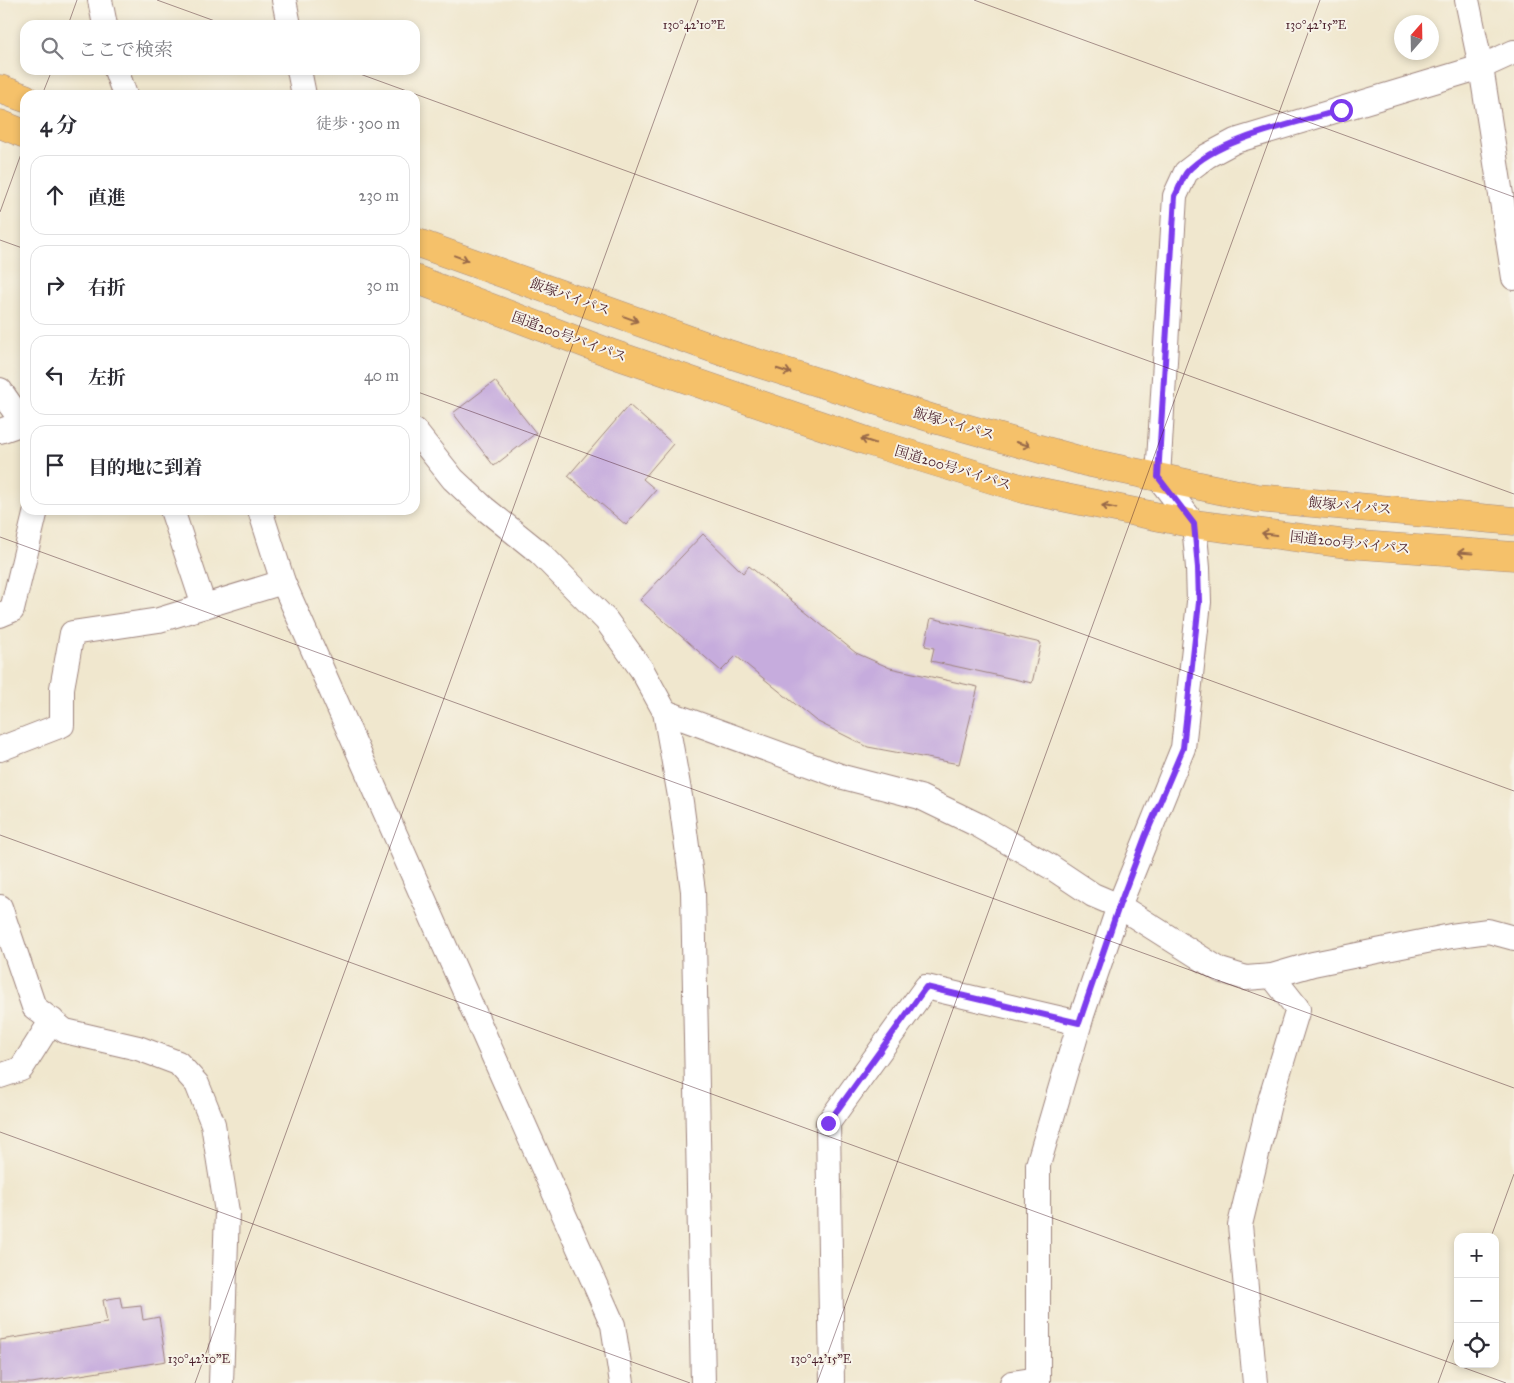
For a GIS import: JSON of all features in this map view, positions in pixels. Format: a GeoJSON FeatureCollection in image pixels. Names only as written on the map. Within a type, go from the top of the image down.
{"type":"FeatureCollection","features":[{"type":"Feature","properties":{"kind":"highway"},"geometry":{"type":"LineString","coordinates":[[0,89],[20,96]]}},
{"type":"Feature","properties":{"kind":"highway"},"geometry":{"type":"LineString","coordinates":[[0,124],[20,132]]}},
{"type":"Feature","properties":{"kind":"highway","name":"飯塚バイパス"},"geometry":{"type":"LineString","coordinates":[[420,244],[726,353],[934,419],[1086,462],[1257,498],[1514,521]]}},
{"type":"Feature","properties":{"kind":"highway","name":"国道200号バイパス"},"geometry":{"type":"LineString","coordinates":[[420,281],[613,354],[867,441],[1027,490],[1194,524],[1347,544],[1514,556]]}},
{"type":"Feature","properties":{"kind":"street"},"geometry":{"type":"LineString","coordinates":[[100,0],[104,20]]}},
{"type":"Feature","properties":{"kind":"street"},"geometry":{"type":"LineString","coordinates":[[284,0],[288,20]]}},
{"type":"Feature","properties":{"kind":"street"},"geometry":{"type":"LineString","coordinates":[[1467,0],[1480,67],[1514,278]]}},
{"type":"Feature","properties":{"kind":"street"},"geometry":{"type":"LineString","coordinates":[[1012,1383],[1038,1381],[1038,1165],[1079,1023],[1119,906],[1145,837],[1183,748],[1199,602],[1194,524],[1158,477],[1175,196],[1186,172],[1207,156],[1236,142],[1480,67],[1514,52]]}},
{"type":"Feature","properties":{"kind":"street"},"geometry":{"type":"LineString","coordinates":[[118,75],[123,90]]}},
{"type":"Feature","properties":{"kind":"street"},"geometry":{"type":"LineString","coordinates":[[300,75],[303,90]]}},
{"type":"Feature","properties":{"kind":"street"},"geometry":{"type":"LineString","coordinates":[[0,390],[20,418]]}},
{"type":"Feature","properties":{"kind":"street"},"geometry":{"type":"LineString","coordinates":[[0,431],[20,425]]}},
{"type":"Feature","properties":{"kind":"street"},"geometry":{"type":"LineString","coordinates":[[420,437],[453,479],[484,508],[540,553],[606,620],[642,670],[665,712],[681,802],[693,891],[703,1383]]}},
{"type":"Feature","properties":{"kind":"street"},"geometry":{"type":"LineString","coordinates":[[0,615],[12,610],[35,515]]}},
{"type":"Feature","properties":{"kind":"street"},"geometry":{"type":"LineString","coordinates":[[174,515],[204,606]]}},
{"type":"Feature","properties":{"kind":"street"},"geometry":{"type":"LineString","coordinates":[[262,515],[283,582],[613,1326],[622,1383]]}},
{"type":"Feature","properties":{"kind":"street"},"geometry":{"type":"LineString","coordinates":[[0,749],[62,725],[62,688],[72,633],[158,620],[283,582]]}},
{"type":"Feature","properties":{"kind":"street"},"geometry":{"type":"LineString","coordinates":[[665,712],[843,777],[920,797],[980,826],[1051,867],[1093,896],[1119,906],[1220,970],[1246,978],[1272,976],[1313,964],[1450,936],[1488,931],[1514,938]]}},
{"type":"Feature","properties":{"kind":"street"},"geometry":{"type":"LineString","coordinates":[[0,907],[34,1006],[65,1031],[138,1048],[178,1063],[198,1084],[213,1124],[226,1212],[221,1383]]}},
{"type":"Feature","properties":{"kind":"street"},"geometry":{"type":"LineString","coordinates":[[1255,1383],[1240,1225],[1269,1104],[1298,1009],[1272,976]]}},
{"type":"Feature","properties":{"kind":"street"},"geometry":{"type":"LineString","coordinates":[[832,1383],[828,1123],[926,987],[1079,1023]]}},
{"type":"Feature","properties":{"kind":"street"},"geometry":{"type":"LineString","coordinates":[[0,1076],[21,1069],[52,1020]]}},
{"type":"Feature","properties":{"kind":"building"},"geometry":{"type":"Polygon","coordinates":[[[495,381],[536,433],[494,466],[453,413],[495,381]]]}},
{"type":"Feature","properties":{"kind":"building"},"geometry":{"type":"Polygon","coordinates":[[[629,405],[673,444],[643,479],[656,490],[626,525],[568,476],[629,405]]]}},
{"type":"Feature","properties":{"kind":"building"},"geometry":{"type":"Polygon","coordinates":[[[703,534],[743,573],[749,566],[856,653],[890,668],[978,687],[959,764],[868,747],[816,721],[736,656],[721,671],[640,600],[703,534]]]}},
{"type":"Feature","properties":{"kind":"building"},"geometry":{"type":"Polygon","coordinates":[[[931,618],[1041,643],[1032,683],[931,661],[934,648],[925,646],[931,618]]]}},
{"type":"Feature","properties":{"kind":"building"},"geometry":{"type":"Polygon","coordinates":[[[120,1297],[122,1308],[141,1306],[143,1320],[159,1317],[166,1361],[32,1383],[0,1383],[0,1340],[107,1323],[103,1300],[120,1297]]]}},
{"type":"Feature","properties":{"kind":"route"},"geometry":{"type":"LineString","coordinates":[[828,1123],[926,987],[1079,1023],[1145,837],[1183,748],[1199,602],[1194,524],[1158,477],[1175,196],[1186,172],[1207,156],[1236,142],[1341,110]]}}]}
